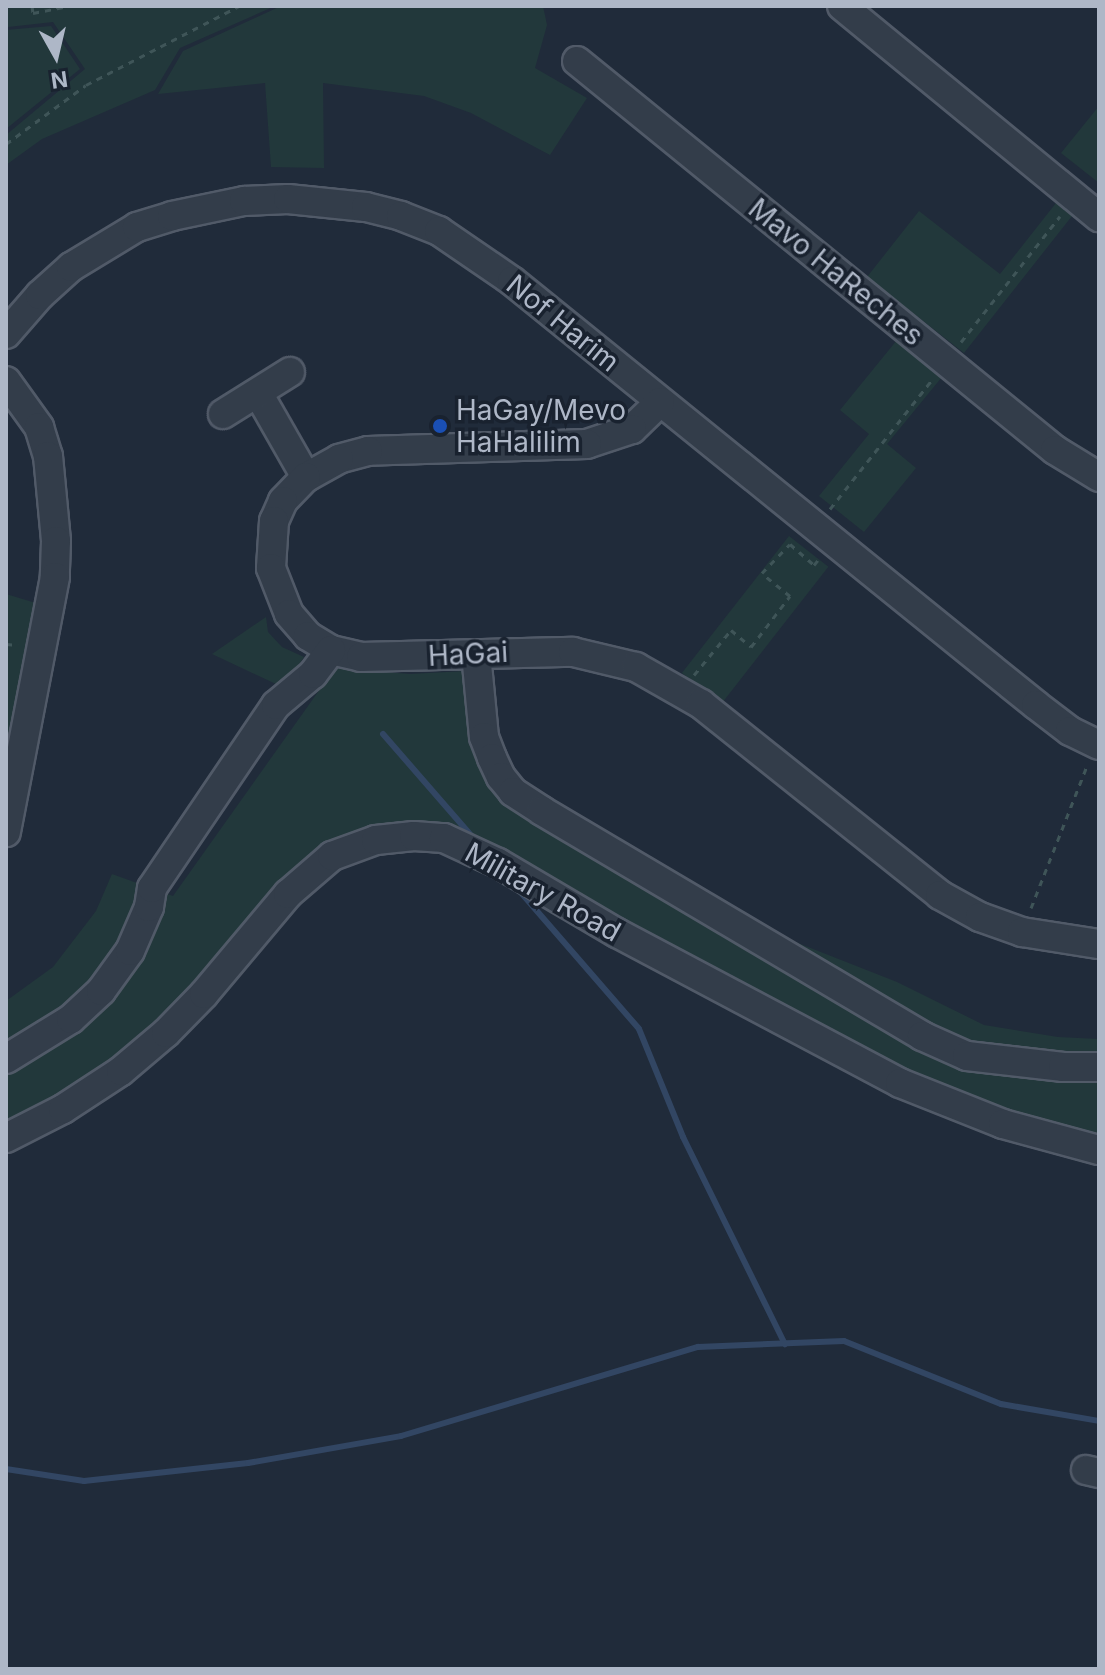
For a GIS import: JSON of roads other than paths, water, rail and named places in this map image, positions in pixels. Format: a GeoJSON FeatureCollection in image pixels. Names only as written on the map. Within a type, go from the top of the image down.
{"type":"FeatureCollection","features":[{"type":"Feature","properties":{"kind":"street"},"geometry":{"type":"LineString","coordinates":[[842,6],[1099,217]]}},
{"type":"Feature","properties":{"kind":"street","name":"Mavo HaReches"},"geometry":{"type":"LineString","coordinates":[[577,61],[1055,450],[1099,477]]}},
{"type":"Feature","properties":{"kind":"street","name":"Nof Harim"},"geometry":{"type":"LineString","coordinates":[[6,334],[40,295],[71,267],[137,227],[244,201],[330,201],[401,216],[439,231],[512,281],[1036,705],[1070,731],[1097,745]]}},
{"type":"Feature","properties":{"kind":"street"},"geometry":{"type":"LineString","coordinates":[[223,414],[290,372]]}},
{"type":"Feature","properties":{"kind":"street"},"geometry":{"type":"LineString","coordinates":[[6,381],[39,427],[48,456],[56,541],[55,577],[6,832]]}},
{"type":"Feature","properties":{"kind":"street"},"geometry":{"type":"LineString","coordinates":[[258,393],[306,477]]}},
{"type":"Feature","properties":{"kind":"street","name":"HaGai"},"geometry":{"type":"LineString","coordinates":[[660,402],[632,429],[587,444],[368,451],[339,459],[306,477],[283,501],[274,521],[271,568],[289,614],[308,636],[331,650],[361,657],[573,652],[636,667],[681,691],[734,729],[940,895],[980,917],[1022,932],[1099,944]]}},
{"type":"Feature","properties":{"kind":"street"},"geometry":{"type":"LineString","coordinates":[[6,1059],[71,1019],[101,991],[130,951],[149,907],[152,888],[276,705],[313,674],[331,650]]}},
{"type":"Feature","properties":{"kind":"street"},"geometry":{"type":"LineString","coordinates":[[476,654],[484,737],[501,777],[513,792],[922,1036],[967,1056],[1063,1067],[1099,1067]]}},
{"type":"Feature","properties":{"kind":"street","name":"Military Road"},"geometry":{"type":"LineString","coordinates":[[6,1138],[110,1078],[166,1033],[288,894],[332,856],[376,840],[414,836],[444,838],[498,863],[617,933],[900,1083],[1003,1124],[1099,1150]]}},
{"type":"Feature","properties":{"kind":"waterway"},"geometry":{"type":"LineString","coordinates":[[383,734],[475,840]]}},
{"type":"Feature","properties":{"kind":"waterway"},"geometry":{"type":"LineString","coordinates":[[517,888],[639,1029],[683,1137],[785,1344]]}},
{"type":"Feature","properties":{"kind":"waterway"},"geometry":{"type":"LineString","coordinates":[[6,1469],[84,1481],[248,1463],[401,1436],[698,1347],[844,1341],[1001,1404],[1099,1421]]}},
{"type":"Feature","properties":{"kind":"place","name":"HaGay/Mevo HaHalilim"},"geometry":{"type":"Point","coordinates":[440,426]}}]}
